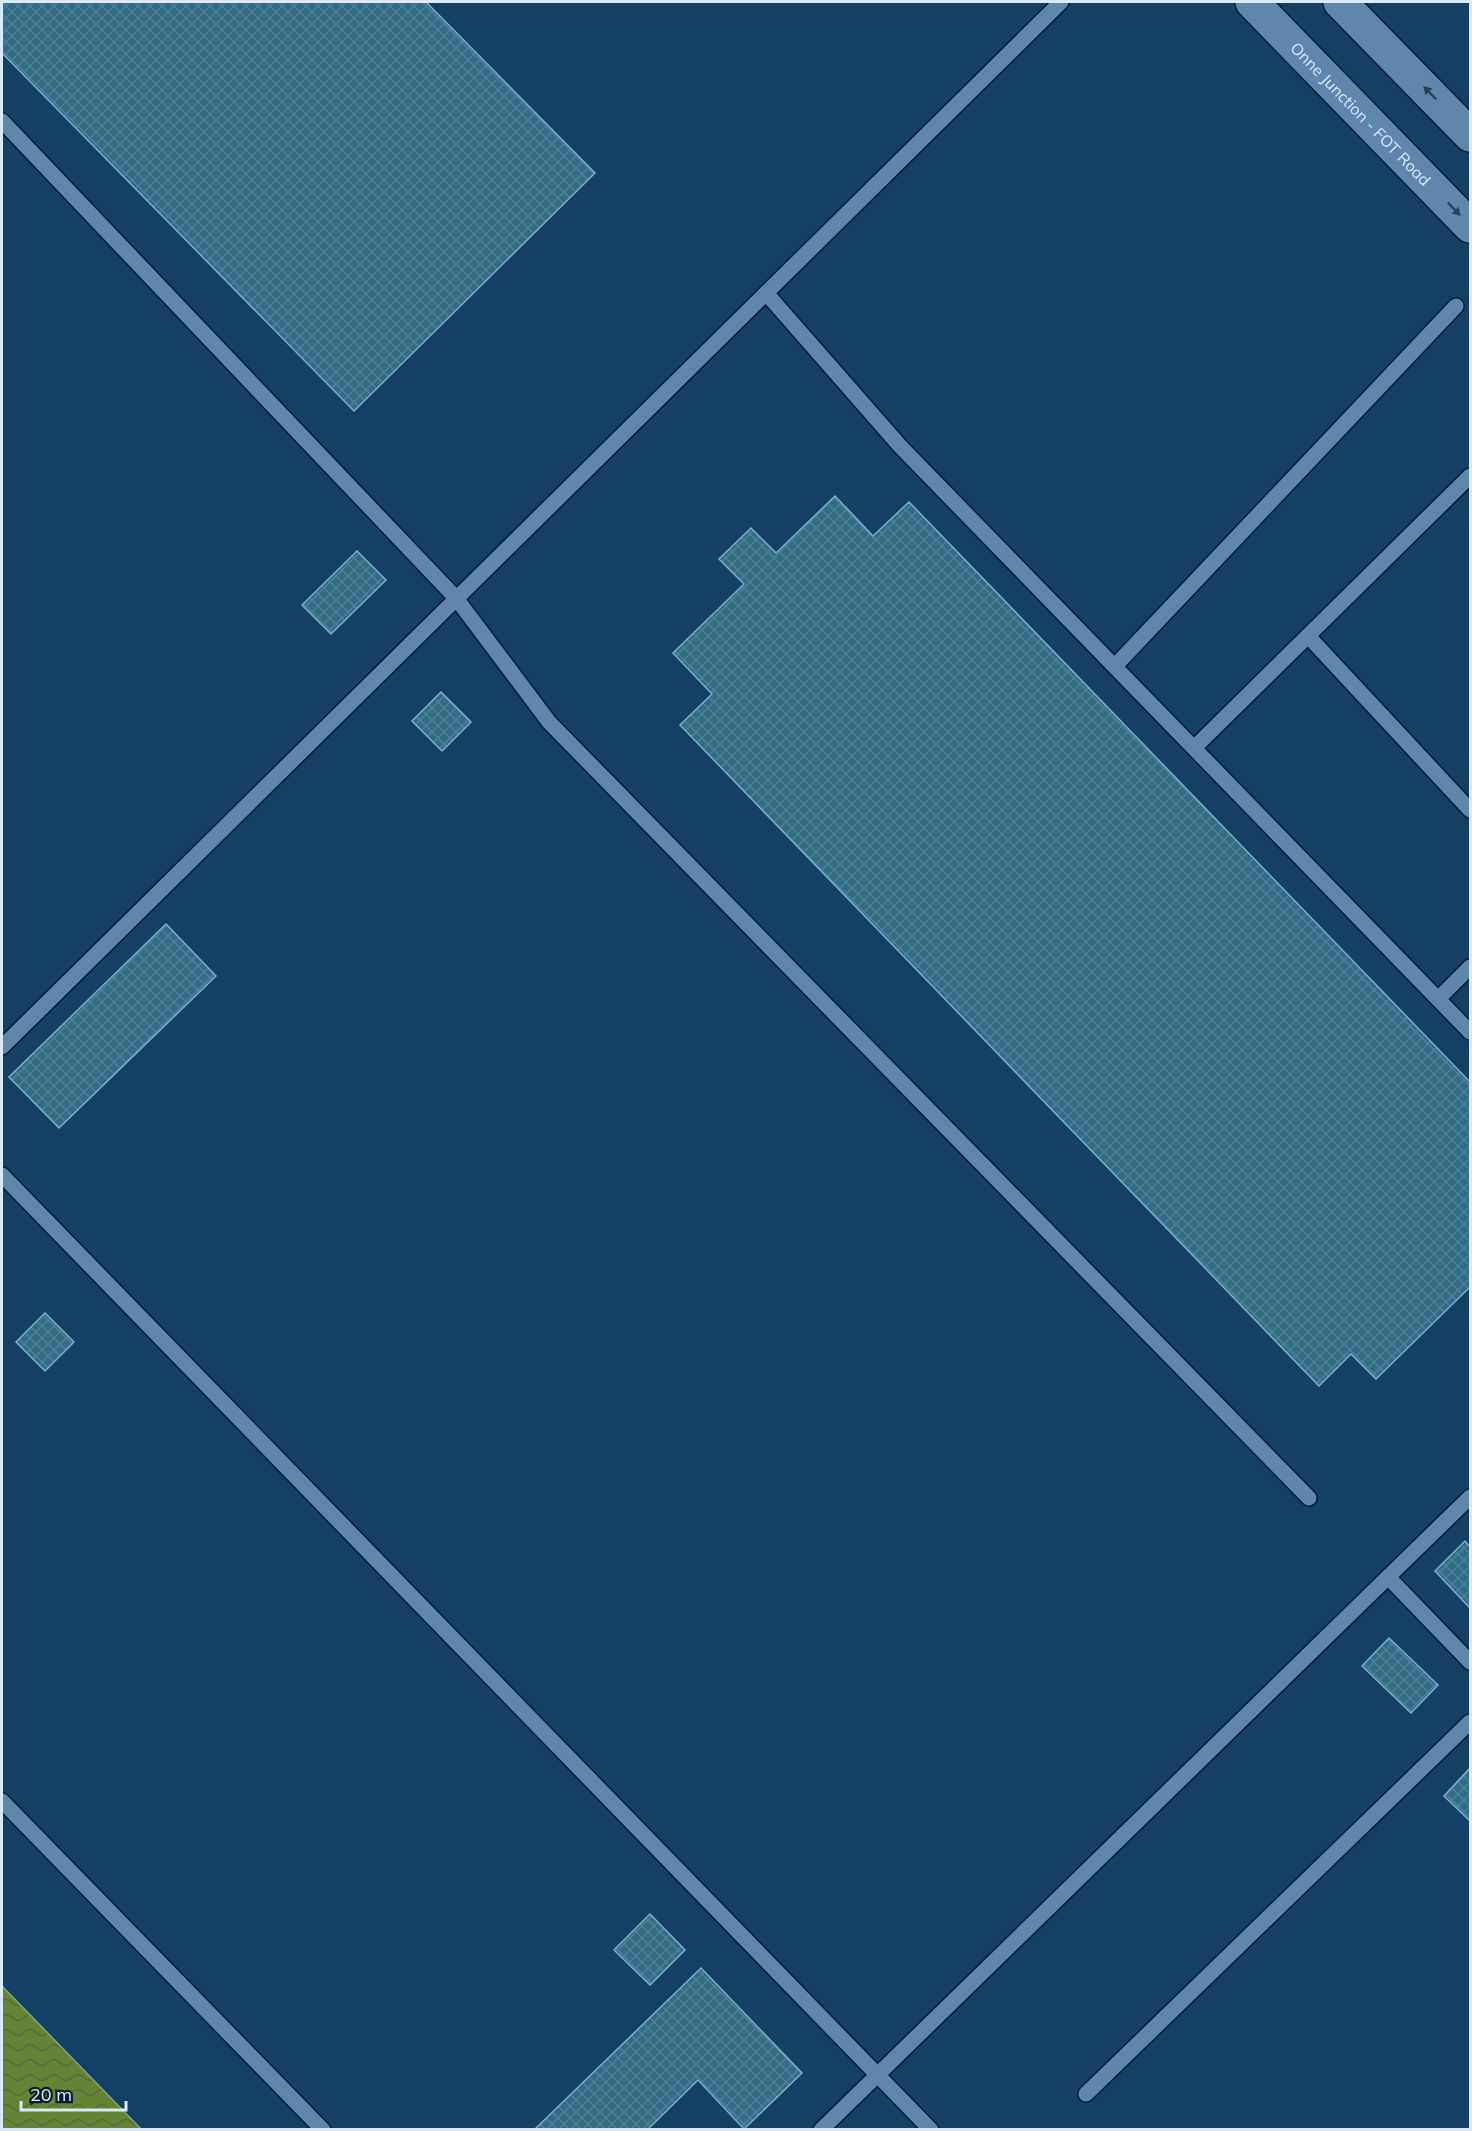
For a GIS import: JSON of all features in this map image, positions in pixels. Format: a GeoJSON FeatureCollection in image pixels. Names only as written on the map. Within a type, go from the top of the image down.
{"type":"FeatureCollection","features":[{"type":"Feature","properties":{"kind":"street","name":"Onne Junction - FOT Road"},"geometry":{"type":"LineString","coordinates":[[1252,2],[1470,226]]}},
{"type":"Feature","properties":{"kind":"street"},"geometry":{"type":"LineString","coordinates":[[1340,2],[1470,135]]}},
{"type":"Feature","properties":{"kind":"lane"},"geometry":{"type":"LineString","coordinates":[[2,1047],[1061,2]]}},
{"type":"Feature","properties":{"kind":"lane"},"geometry":{"type":"LineString","coordinates":[[2,121],[456,598],[549,722],[1309,1498]]}},
{"type":"Feature","properties":{"kind":"lane"},"geometry":{"type":"LineString","coordinates":[[766,293],[900,446],[1470,1032]]}},
{"type":"Feature","properties":{"kind":"lane"},"geometry":{"type":"LineString","coordinates":[[1115,666],[1456,306]]}},
{"type":"Feature","properties":{"kind":"lane"},"geometry":{"type":"LineString","coordinates":[[1194,748],[1470,476]]}},
{"type":"Feature","properties":{"kind":"lane"},"geometry":{"type":"LineString","coordinates":[[1308,636],[1470,810]]}},
{"type":"Feature","properties":{"kind":"lane"},"geometry":{"type":"LineString","coordinates":[[1438,999],[1470,967]]}},
{"type":"Feature","properties":{"kind":"lane"},"geometry":{"type":"LineString","coordinates":[[2,1175],[931,2130]]}},
{"type":"Feature","properties":{"kind":"lane"},"geometry":{"type":"LineString","coordinates":[[821,2130],[1470,1497]]}},
{"type":"Feature","properties":{"kind":"lane"},"geometry":{"type":"LineString","coordinates":[[1388,1577],[1470,1662]]}},
{"type":"Feature","properties":{"kind":"lane"},"geometry":{"type":"LineString","coordinates":[[1086,2094],[1470,1722]]}},
{"type":"Feature","properties":{"kind":"lane"},"geometry":{"type":"LineString","coordinates":[[2,1801],[323,2130]]}},
{"type":"Feature","properties":{"kind":"shaded area"},"geometry":{"type":"Polygon","coordinates":[[[2,2],[1470,2],[1470,2129],[141,2129],[2,1986],[2,2]]]}},
{"type":"Feature","properties":{"kind":"water"},"geometry":{"type":"Polygon","coordinates":[[[2,1986],[141,2129],[2,2129],[2,1986]]]}},
{"type":"Feature","properties":{"kind":"building"},"geometry":{"type":"Polygon","coordinates":[[[2,2],[426,2],[595,173],[354,411],[2,53],[2,2]]]}},
{"type":"Feature","properties":{"kind":"building"},"geometry":{"type":"Polygon","coordinates":[[[835,496],[873,536],[909,502],[1470,1082],[1470,1287],[1376,1379],[1351,1354],[1319,1386],[680,725],[712,694],[673,653],[744,584],[719,559],[751,528],[776,553],[835,496]]]}},
{"type":"Feature","properties":{"kind":"building"},"geometry":{"type":"Polygon","coordinates":[[[357,551],[386,580],[331,634],[302,605],[357,551]]]}},
{"type":"Feature","properties":{"kind":"building"},"geometry":{"type":"Polygon","coordinates":[[[441,692],[471,722],[442,751],[412,721],[441,692]]]}},
{"type":"Feature","properties":{"kind":"building"},"geometry":{"type":"Polygon","coordinates":[[[166,924],[216,976],[59,1128],[9,1077],[166,924]]]}},
{"type":"Feature","properties":{"kind":"building"},"geometry":{"type":"Polygon","coordinates":[[[45,1313],[74,1342],[45,1371],[16,1342],[45,1313]]]}},
{"type":"Feature","properties":{"kind":"building"},"geometry":{"type":"Polygon","coordinates":[[[1465,1541],[1470,1547],[1470,1608],[1435,1571],[1465,1541]]]}},
{"type":"Feature","properties":{"kind":"building"},"geometry":{"type":"Polygon","coordinates":[[[1389,1638],[1438,1685],[1411,1713],[1362,1666],[1389,1638]]]}},
{"type":"Feature","properties":{"kind":"building"},"geometry":{"type":"Polygon","coordinates":[[[1470,1768],[1470,1821],[1444,1796],[1470,1768]]]}},
{"type":"Feature","properties":{"kind":"building"},"geometry":{"type":"Polygon","coordinates":[[[650,1914],[685,1950],[650,1985],[614,1950],[650,1914]]]}},
{"type":"Feature","properties":{"kind":"building"},"geometry":{"type":"Polygon","coordinates":[[[701,1968],[802,2073],[744,2129],[698,2080],[647,2130],[534,2130],[701,1968]]]}}]}
